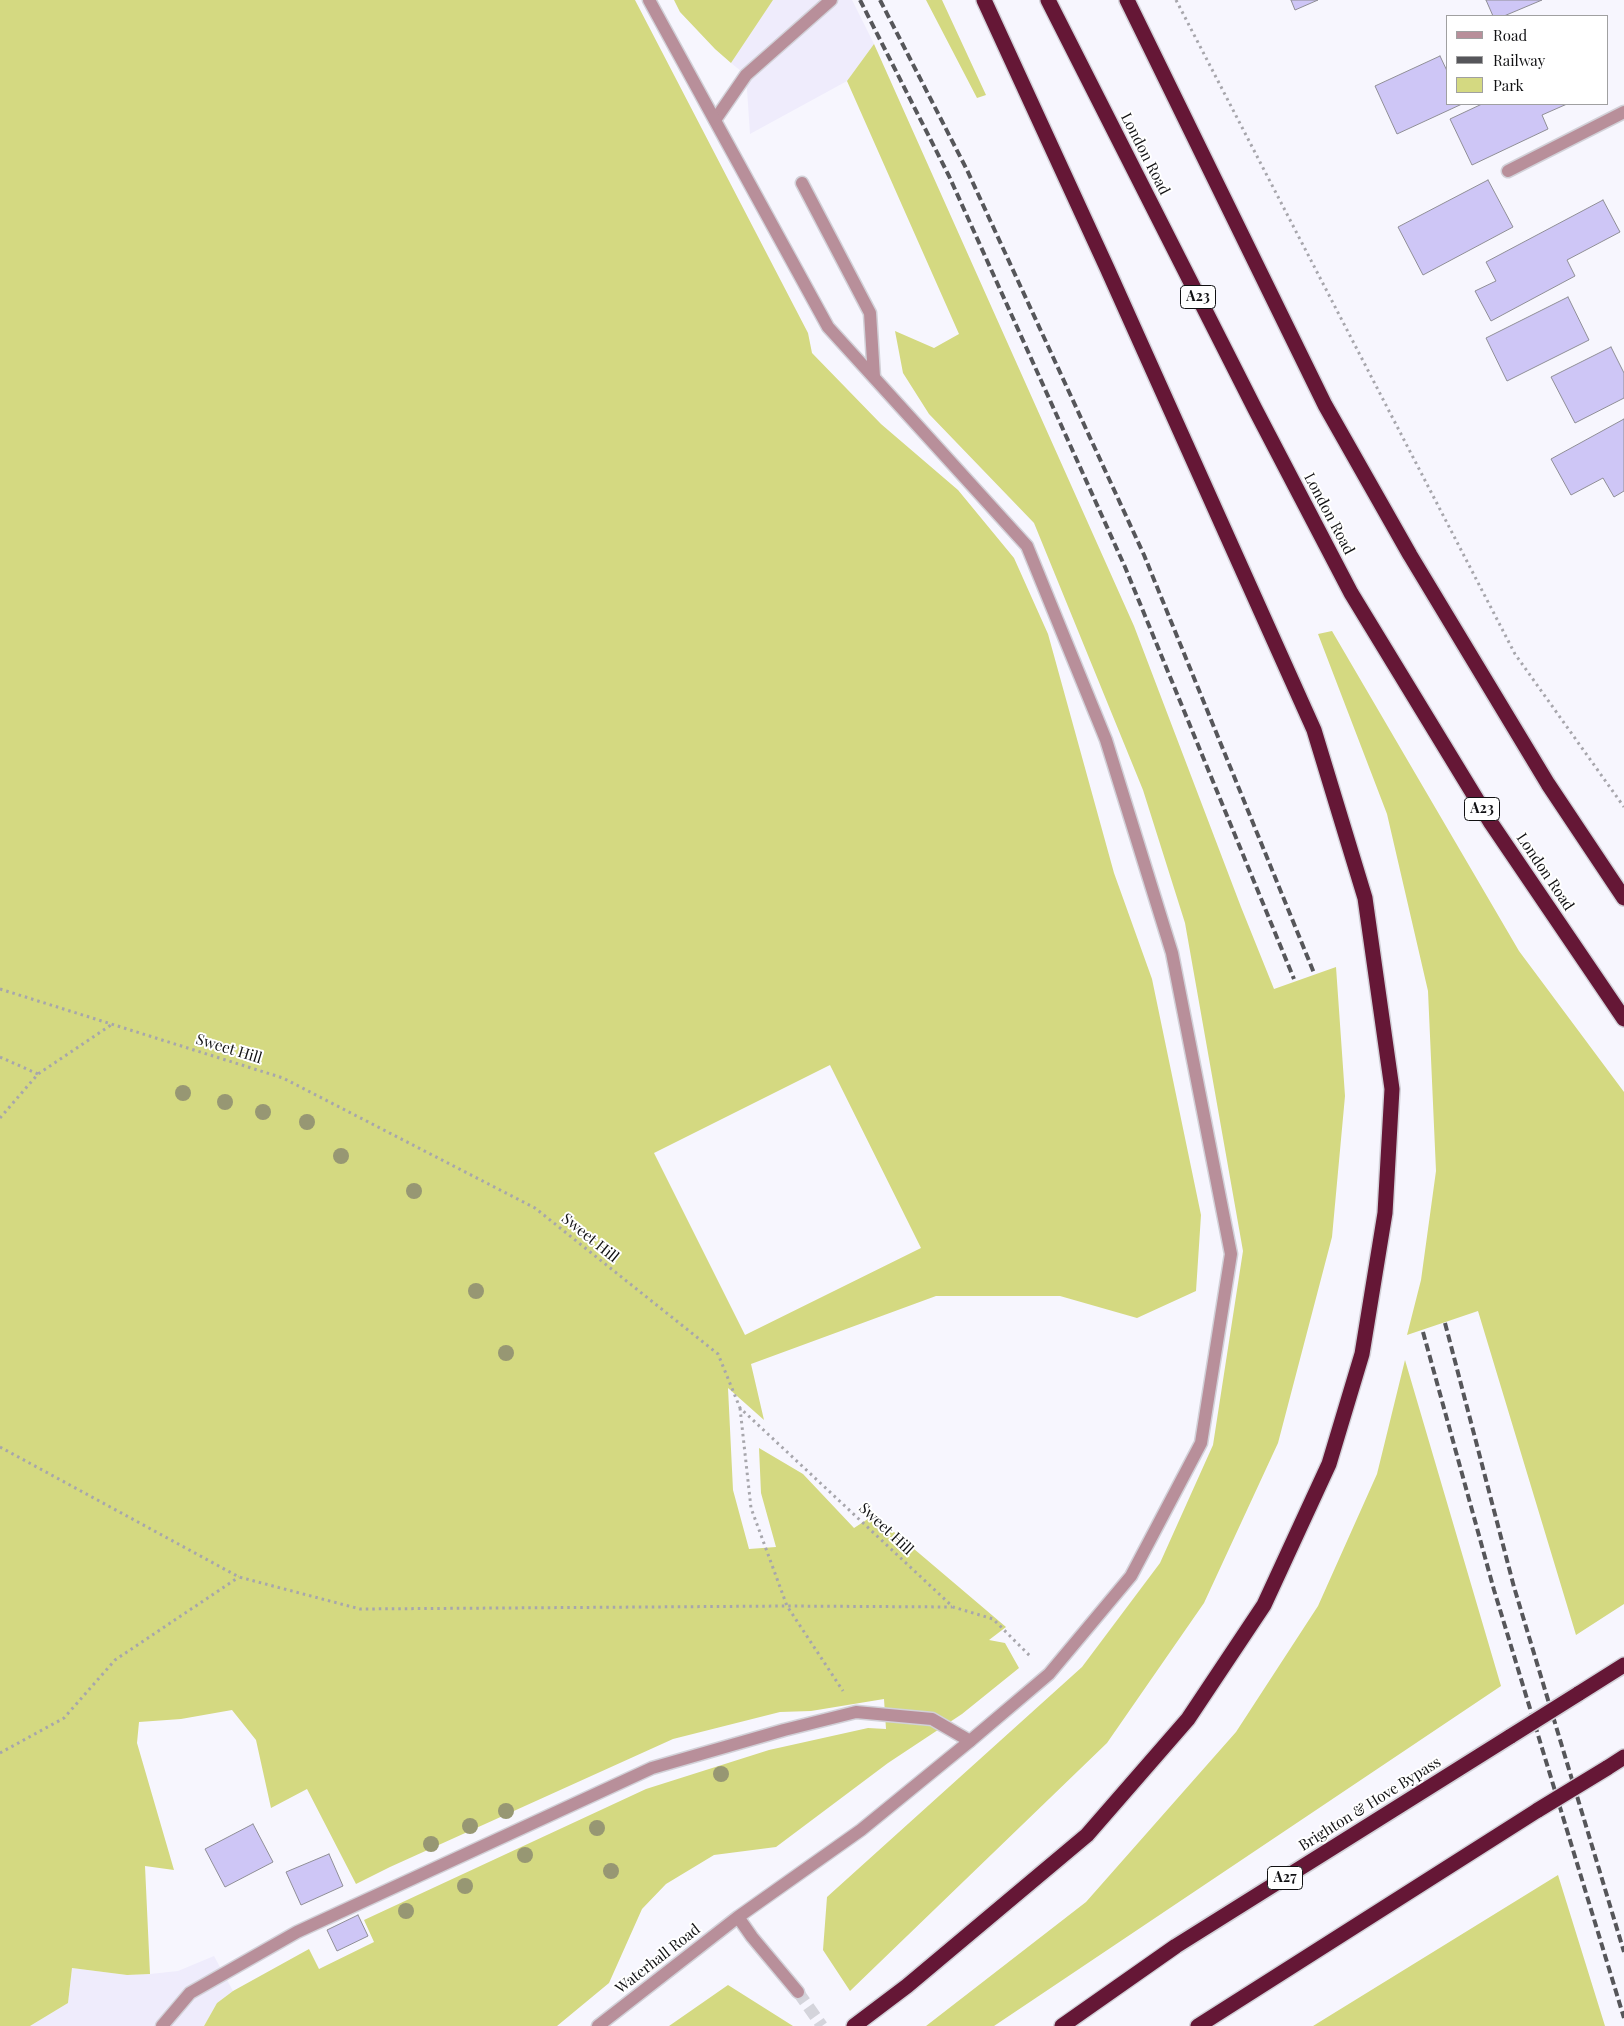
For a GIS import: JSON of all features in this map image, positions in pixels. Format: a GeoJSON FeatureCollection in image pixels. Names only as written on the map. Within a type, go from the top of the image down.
{"type":"FeatureCollection","features":[{"type":"Feature","properties":{"kind":"highway"},"geometry":{"type":"LineString","coordinates":[[854,2026],[907,1986],[1087,1835],[1188,1718],[1264,1605],[1332,1455],[1362,1354],[1385,1203],[1392,1089],[1365,898],[1314,730],[1107,268],[984,0]]}},
{"type":"Feature","properties":{"kind":"highway","name":"London Road"},"geometry":{"type":"LineString","coordinates":[[1048,0],[1255,409],[1351,593],[1491,823],[1624,1019]]}},
{"type":"Feature","properties":{"kind":"highway"},"geometry":{"type":"LineString","coordinates":[[1127,0],[1330,413],[1410,555],[1548,784],[1624,898]]}},
{"type":"Feature","properties":{"kind":"highway","name":"Brighton & Hove Bypass"},"geometry":{"type":"LineString","coordinates":[[1062,2026],[1176,1946],[1624,1666]]}},
{"type":"Feature","properties":{"kind":"highway"},"geometry":{"type":"LineString","coordinates":[[1198,2026],[1624,1757]]}},
{"type":"Feature","properties":{"kind":"street","name":"Waterhall Road"},"geometry":{"type":"LineString","coordinates":[[598,2026],[738,1917],[861,1830],[970,1741],[1049,1674],[1131,1576],[1201,1443],[1231,1254],[1172,953],[1106,740],[1027,546],[828,327],[650,0]]}},
{"type":"Feature","properties":{"kind":"street"},"geometry":{"type":"LineString","coordinates":[[715,120],[746,75],[830,0]]}},
{"type":"Feature","properties":{"kind":"street"},"geometry":{"type":"LineString","coordinates":[[1508,171],[1624,112]]}},
{"type":"Feature","properties":{"kind":"street"},"geometry":{"type":"LineString","coordinates":[[802,183],[870,313],[874,377]]}},
{"type":"Feature","properties":{"kind":"street"},"geometry":{"type":"LineString","coordinates":[[162,2026],[190,1993],[298,1932],[652,1768],[784,1730],[856,1712],[932,1718],[970,1741]]}},
{"type":"Feature","properties":{"kind":"street"},"geometry":{"type":"LineString","coordinates":[[738,1917],[752,1937],[798,1992]]}},
{"type":"Feature","properties":{"kind":"path"},"geometry":{"type":"LineString","coordinates":[[1176,0],[1515,654],[1624,808]]}},
{"type":"Feature","properties":{"kind":"path","name":"Sweet Hill"},"geometry":{"type":"LineString","coordinates":[[0,989],[283,1078],[535,1208],[718,1354],[740,1408],[953,1607],[992,1619],[1049,1674]]}},
{"type":"Feature","properties":{"kind":"path"},"geometry":{"type":"LineString","coordinates":[[0,1118],[38,1074],[112,1024]]}},
{"type":"Feature","properties":{"kind":"path"},"geometry":{"type":"LineString","coordinates":[[0,1057],[38,1074]]}},
{"type":"Feature","properties":{"kind":"path"},"geometry":{"type":"LineString","coordinates":[[740,1408],[751,1508],[787,1606],[856,1712]]}},
{"type":"Feature","properties":{"kind":"path"},"geometry":{"type":"LineString","coordinates":[[0,1447],[239,1577],[360,1610],[787,1606],[953,1607]]}},
{"type":"Feature","properties":{"kind":"path"},"geometry":{"type":"LineString","coordinates":[[0,1753],[64,1718],[115,1660],[239,1577]]}},
{"type":"Feature","properties":{"kind":"shaded area"},"geometry":{"type":"Polygon","coordinates":[[[773,0],[852,0],[874,44],[847,81],[750,134],[746,75],[731,63],[773,0]]]}},
{"type":"Feature","properties":{"kind":"shaded area"},"geometry":{"type":"Polygon","coordinates":[[[214,1956],[233,1991],[217,2003],[204,2026],[30,2026],[68,2003],[72,1968],[127,1975],[150,1974],[178,1971],[214,1956]]]}},
{"type":"Feature","properties":{"kind":"green space"},"geometry":{"type":"Polygon","coordinates":[[[0,0],[635,0],[808,333],[812,353],[881,424],[958,490],[1014,558],[1048,634],[1114,873],[1152,979],[1201,1215],[1196,1291],[1137,1318],[1060,1296],[936,1296],[751,1364],[764,1420],[728,1388],[733,1490],[749,1549],[776,1547],[761,1493],[759,1448],[803,1474],[854,1528],[874,1515],[1006,1627],[989,1640],[1005,1643],[1019,1668],[962,1714],[888,1763],[776,1847],[714,1855],[666,1884],[642,1909],[609,1983],[557,2026],[204,2026],[217,2003],[233,1991],[309,1949],[319,1969],[374,1942],[364,1920],[646,1789],[769,1750],[868,1728],[886,1729],[884,1699],[811,1711],[780,1712],[673,1739],[356,1884],[307,1789],[271,1808],[256,1740],[232,1710],[181,1719],[139,1722],[137,1743],[174,1870],[145,1866],[150,1974],[127,1975],[72,1968],[68,2003],[30,2026],[0,2026],[0,0]],[[830,1065],[654,1153],[745,1335],[921,1248],[830,1065]]]}},
{"type":"Feature","properties":{"kind":"green space"},"geometry":{"type":"Polygon","coordinates":[[[674,0],[773,0],[731,63],[680,12],[674,0]]]}},
{"type":"Feature","properties":{"kind":"green space"},"geometry":{"type":"Polygon","coordinates":[[[926,0],[942,0],[986,95],[977,98],[926,0]]]}},
{"type":"Feature","properties":{"kind":"green space"},"geometry":{"type":"Polygon","coordinates":[[[874,44],[1134,626],[1274,989],[1336,967],[1345,1096],[1332,1237],[1278,1443],[1204,1603],[1107,1743],[850,1991],[823,1950],[827,1897],[1082,1667],[1160,1563],[1213,1445],[1243,1251],[1185,923],[1143,790],[1034,523],[929,414],[903,373],[895,331],[934,348],[959,334],[847,81],[874,44]]]}},
{"type":"Feature","properties":{"kind":"green space"},"geometry":{"type":"Polygon","coordinates":[[[1332,631],[1519,951],[1624,1092],[1624,1604],[1576,1635],[1478,1311],[1407,1335],[1421,1280],[1436,1171],[1428,991],[1387,814],[1318,634],[1332,631]]]}},
{"type":"Feature","properties":{"kind":"green space"},"geometry":{"type":"Polygon","coordinates":[[[1405,1360],[1501,1686],[994,2026],[926,2026],[1086,1902],[1236,1732],[1318,1606],[1377,1474],[1405,1360]]]}},
{"type":"Feature","properties":{"kind":"green space"},"geometry":{"type":"Polygon","coordinates":[[[1558,1875],[1605,2026],[1313,2026],[1558,1875]]]}},
{"type":"Feature","properties":{"kind":"green space"},"geometry":{"type":"Polygon","coordinates":[[[728,1985],[793,2026],[669,2026],[728,1985]]]}},
{"type":"Feature","properties":{"kind":"building"},"geometry":{"type":"Polygon","coordinates":[[[1291,0],[1318,0],[1295,10],[1291,0]]]}},
{"type":"Feature","properties":{"kind":"building"},"geometry":{"type":"Polygon","coordinates":[[[1486,0],[1542,0],[1506,15],[1493,15],[1486,0]]]}},
{"type":"Feature","properties":{"kind":"building"},"geometry":{"type":"Polygon","coordinates":[[[1440,56],[1446,69],[1446,105],[1460,105],[1397,134],[1375,86],[1440,56]]]}},
{"type":"Feature","properties":{"kind":"building"},"geometry":{"type":"Polygon","coordinates":[[[1480,105],[1565,105],[1542,115],[1548,129],[1472,165],[1450,119],[1480,105]]]}},
{"type":"Feature","properties":{"kind":"building"},"geometry":{"type":"Polygon","coordinates":[[[1488,180],[1513,227],[1423,275],[1398,227],[1488,180]]]}},
{"type":"Feature","properties":{"kind":"building"},"geometry":{"type":"Polygon","coordinates":[[[1603,200],[1620,232],[1567,260],[1575,276],[1491,321],[1475,291],[1496,281],[1486,262],[1603,200]]]}},
{"type":"Feature","properties":{"kind":"building"},"geometry":{"type":"Polygon","coordinates":[[[1568,297],[1589,340],[1507,381],[1486,338],[1568,297]]]}},
{"type":"Feature","properties":{"kind":"building"},"geometry":{"type":"Polygon","coordinates":[[[1611,347],[1624,373],[1624,398],[1575,423],[1551,377],[1611,347]]]}},
{"type":"Feature","properties":{"kind":"building"},"geometry":{"type":"Polygon","coordinates":[[[1624,419],[1624,491],[1614,497],[1603,478],[1571,495],[1551,459],[1624,419]]]}},
{"type":"Feature","properties":{"kind":"building"},"geometry":{"type":"Polygon","coordinates":[[[253,1824],[273,1862],[225,1887],[205,1849],[253,1824]]]}},
{"type":"Feature","properties":{"kind":"building"},"geometry":{"type":"Polygon","coordinates":[[[329,1854],[343,1886],[301,1905],[286,1872],[329,1854]]]}},
{"type":"Feature","properties":{"kind":"building"},"geometry":{"type":"Polygon","coordinates":[[[358,1915],[368,1936],[337,1951],[327,1930],[358,1915]]]}},
{"type":"Feature","properties":{"kind":"tunnel"},"geometry":{"type":"LineString","coordinates":[[798,1992],[822,2026]]}},
{"type":"Feature","properties":{"kind":"railway"},"geometry":{"type":"LineString","coordinates":[[860,0],[949,176],[1125,567],[1294,979]]}},
{"type":"Feature","properties":{"kind":"railway"},"geometry":{"type":"LineString","coordinates":[[880,0],[967,170],[1144,555],[1314,973]]}},
{"type":"Feature","properties":{"kind":"railway"},"geometry":{"type":"LineString","coordinates":[[1445,1323],[1514,1587],[1624,1952]]}},
{"type":"Feature","properties":{"kind":"railway"},"geometry":{"type":"LineString","coordinates":[[1423,1332],[1494,1590],[1624,2018]]}}]}
